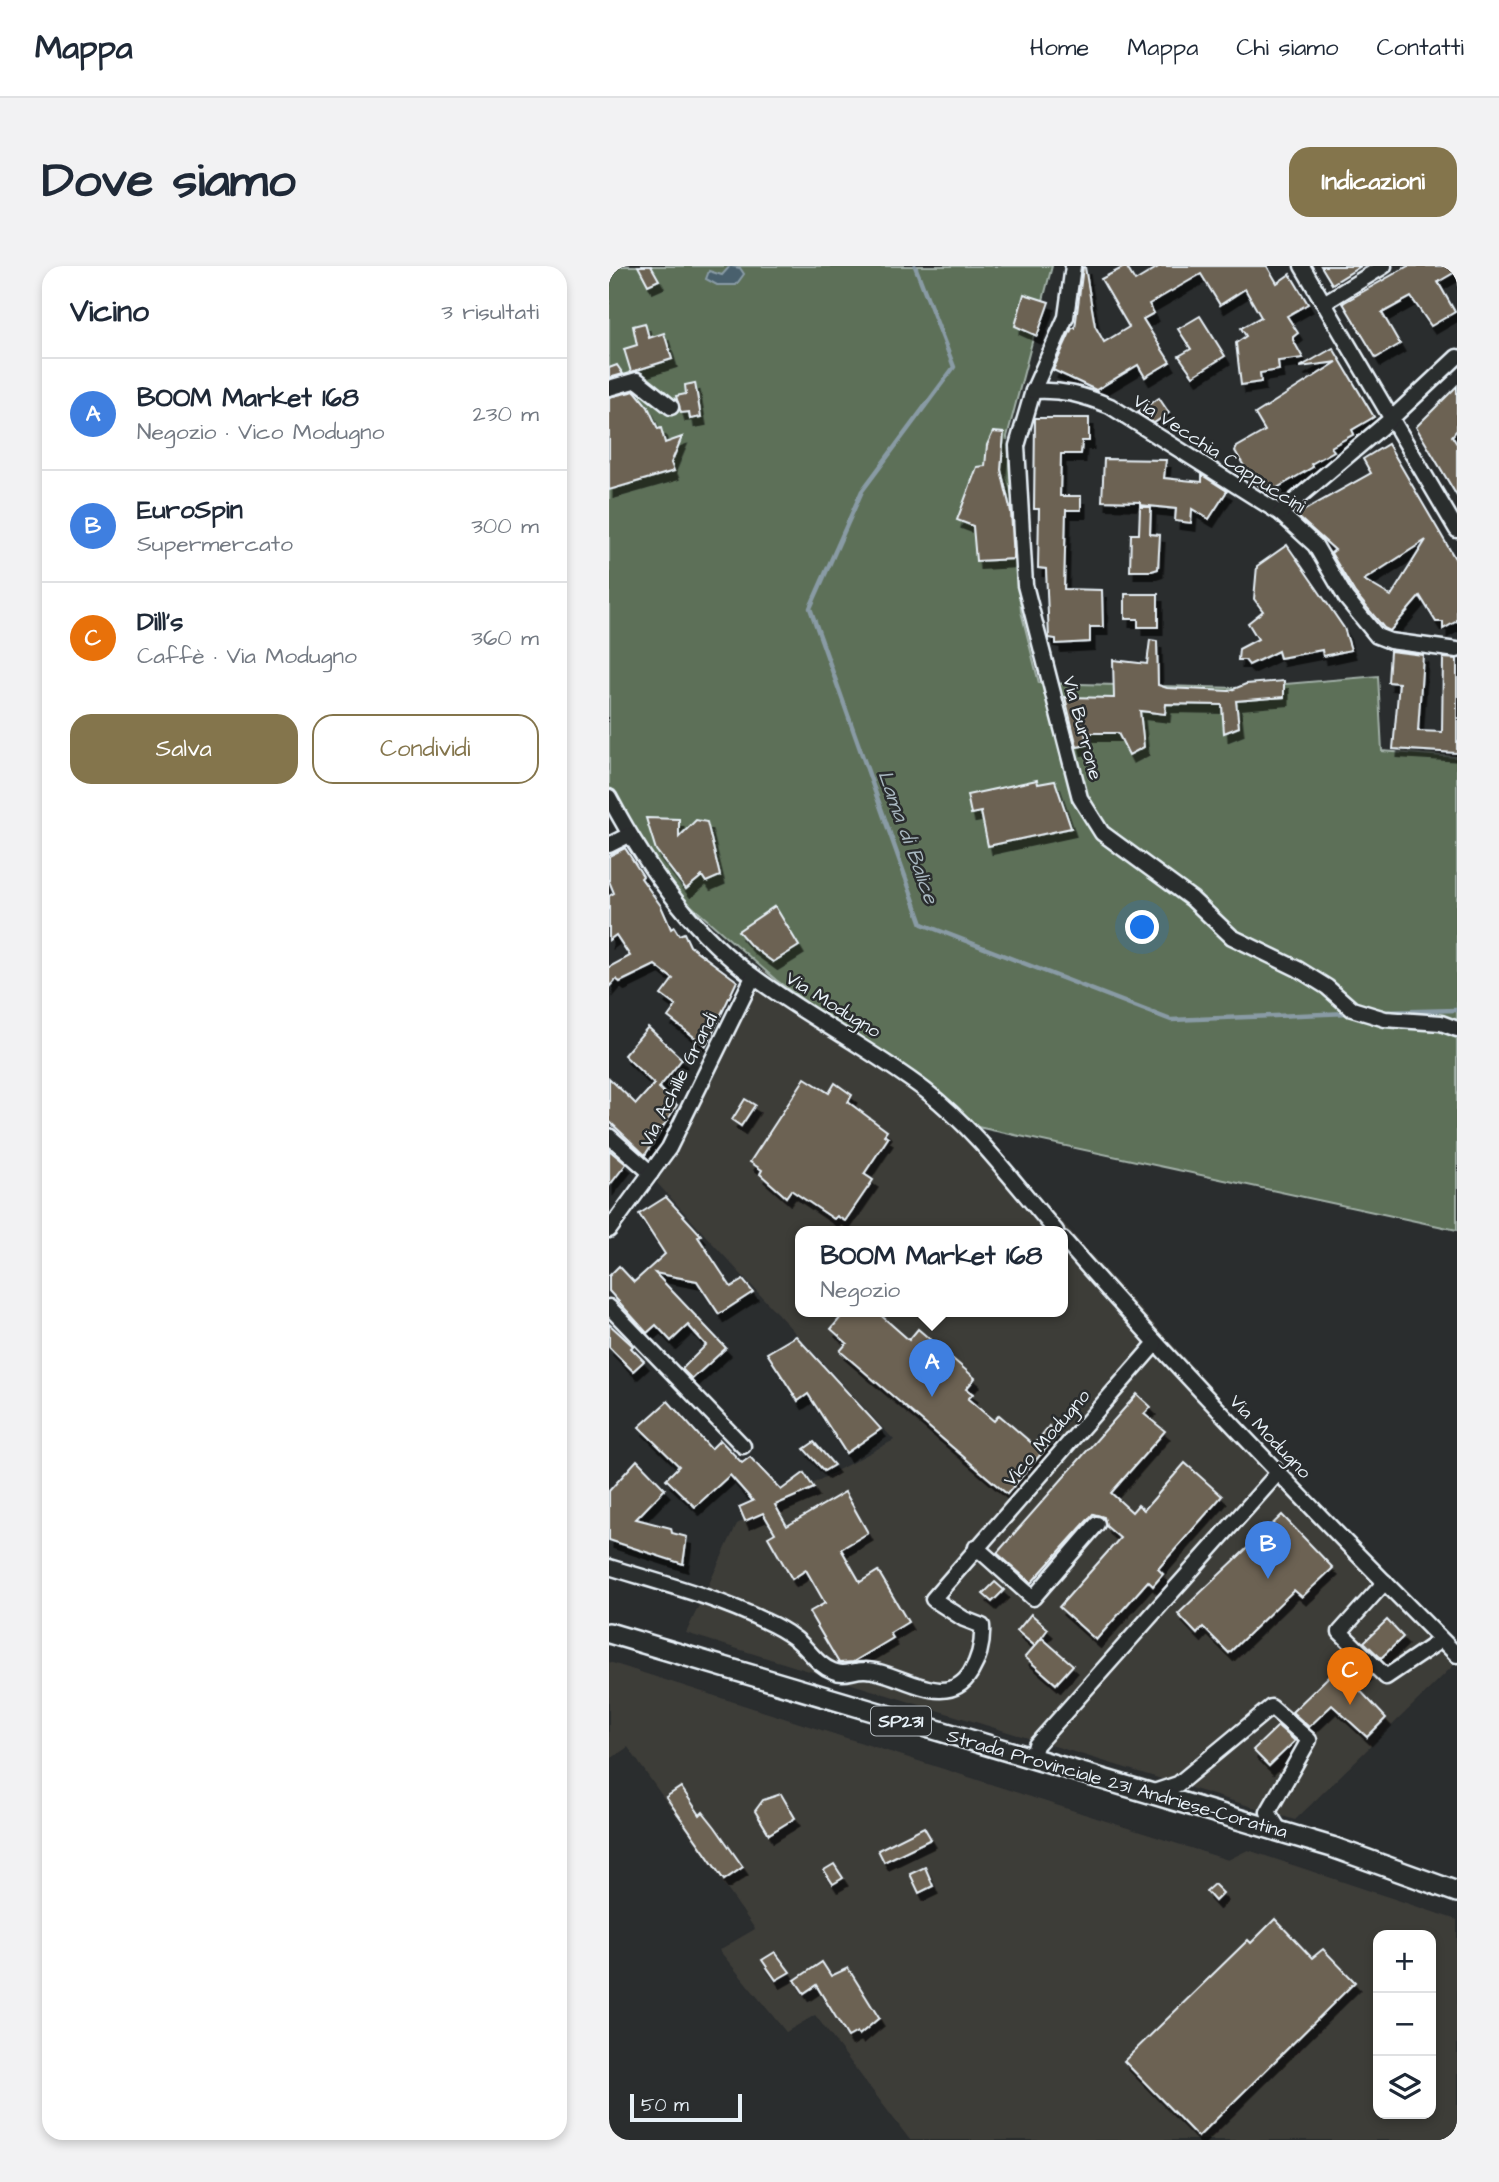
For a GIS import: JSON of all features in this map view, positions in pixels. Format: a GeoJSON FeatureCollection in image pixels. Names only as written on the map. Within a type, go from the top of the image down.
{"type":"FeatureCollection","features":[{"type":"Feature","properties":{"kind":"main road","name":"Strada Provinciale 231 Andriese-Coratina"},"geometry":{"type":"LineString","coordinates":[[609,1636],[1282,1833],[1457,1892]]}},
{"type":"Feature","properties":{"kind":"street","name":"Via Burrone"},"geometry":{"type":"LineString","coordinates":[[1073,266],[1066,317],[1033,391],[1017,446],[1025,585],[1080,798],[1102,833],[1192,899],[1232,937],[1298,969],[1327,987],[1352,1009],[1385,1019],[1441,1023],[1457,1029]]}},
{"type":"Feature","properties":{"kind":"street"},"geometry":{"type":"LineString","coordinates":[[1302,266],[1457,530]]}},
{"type":"Feature","properties":{"kind":"street"},"geometry":{"type":"LineString","coordinates":[[1324,303],[1384,266]]}},
{"type":"Feature","properties":{"kind":"street"},"geometry":{"type":"LineString","coordinates":[[1280,513],[1391,419],[1457,357]]}},
{"type":"Feature","properties":{"kind":"street"},"geometry":{"type":"LineString","coordinates":[[609,388],[637,380],[671,407]]}},
{"type":"Feature","properties":{"kind":"street","name":"Via Vecchia Cappuccini"},"geometry":{"type":"LineString","coordinates":[[1033,391],[1055,390],[1083,395],[1109,406],[1280,513],[1315,545],[1346,598],[1377,636],[1390,641],[1457,650]]}},
{"type":"Feature","properties":{"kind":"street","name":"Via Modugno"},"geometry":{"type":"LineString","coordinates":[[609,797],[629,835],[694,925],[753,977],[880,1058],[929,1093],[965,1127],[1052,1226]]}},
{"type":"Feature","properties":{"kind":"street"},"geometry":{"type":"LineString","coordinates":[[609,845],[629,835]]}},
{"type":"Feature","properties":{"kind":"street","name":"Via Achille Grandi"},"geometry":{"type":"LineString","coordinates":[[609,1229],[669,1148],[753,977]]}},
{"type":"Feature","properties":{"kind":"street"},"geometry":{"type":"LineString","coordinates":[[609,1136],[651,1173]]}},
{"type":"Feature","properties":{"kind":"street","name":"Via Modugno"},"geometry":{"type":"LineString","coordinates":[[1068,1245],[1155,1344],[1277,1474],[1457,1655]]}},
{"type":"Feature","properties":{"kind":"street"},"geometry":{"type":"LineString","coordinates":[[609,1307],[743,1446]]}},
{"type":"Feature","properties":{"kind":"street","name":"Vico Modugno"},"geometry":{"type":"LineString","coordinates":[[609,1567],[669,1584],[765,1620],[795,1637],[815,1661],[834,1672],[849,1675],[864,1670],[937,1690],[953,1689],[968,1678],[978,1661],[983,1640],[982,1626],[964,1619],[933,1599],[1155,1344]]}},
{"type":"Feature","properties":{"kind":"street"},"geometry":{"type":"LineString","coordinates":[[1032,1759],[1036,1745],[1277,1474]]}},
{"type":"Feature","properties":{"kind":"street"},"geometry":{"type":"LineString","coordinates":[[972,1552],[1033,1598],[1097,1524]]}},
{"type":"Feature","properties":{"kind":"street"},"geometry":{"type":"LineString","coordinates":[[1385,1582],[1340,1632],[1386,1677],[1441,1640]]}},
{"type":"Feature","properties":{"kind":"street"},"geometry":{"type":"LineString","coordinates":[[1149,1794],[1178,1784],[1271,1707],[1309,1741],[1268,1812],[1282,1833]]}},
{"type":"Feature","properties":{"kind":"shaded area"},"geometry":{"type":"Polygon","coordinates":[[[764,969],[955,1103],[1066,1226],[795,1226],[795,1317],[1068,1317],[1068,1229],[1288,1473],[1457,1643],[1457,1662],[1295,1820],[686,1633],[737,1524],[894,1440],[657,1183],[764,969]]]}},
{"type":"Feature","properties":{"kind":"shaded area"},"geometry":{"type":"Polygon","coordinates":[[[609,1662],[1228,1860],[1248,1850],[1457,1920],[1457,2134],[1451,2140],[910,2140],[815,2015],[786,2032],[719,1950],[755,1929],[628,1747],[609,1760],[609,1662]]]}},
{"type":"Feature","properties":{"kind":"green space"},"geometry":{"type":"Polygon","coordinates":[[[609,266],[1052,266],[1007,437],[1021,611],[1039,683],[1239,688],[1378,676],[1382,751],[1457,757],[1457,1230],[973,1126],[776,980],[656,875],[609,790],[609,266]]]}},
{"type":"Feature","properties":{"kind":"water"},"geometry":{"type":"Polygon","coordinates":[[[730,266],[740,268],[744,274],[736,285],[717,285],[706,279],[709,271],[722,275],[730,266]]]}},
{"type":"Feature","properties":{"kind":"building"},"geometry":{"type":"Polygon","coordinates":[[[638,266],[651,266],[659,280],[648,285],[638,266]]]}},
{"type":"Feature","properties":{"kind":"building"},"geometry":{"type":"Polygon","coordinates":[[[1126,266],[1135,281],[1160,266],[1267,266],[1277,283],[1290,274],[1308,304],[1287,316],[1298,333],[1293,340],[1303,358],[1278,361],[1279,370],[1260,373],[1261,382],[1241,385],[1236,343],[1246,336],[1241,328],[1261,317],[1245,289],[1220,305],[1201,274],[1149,304],[1154,313],[1143,319],[1170,362],[1145,377],[1138,365],[1096,390],[1053,370],[1072,328],[1075,328],[1083,267],[1095,326],[1104,342],[1129,327],[1101,279],[1126,266]]]}},
{"type":"Feature","properties":{"kind":"building"},"geometry":{"type":"Polygon","coordinates":[[[1321,266],[1361,266],[1332,284],[1321,266]]]}},
{"type":"Feature","properties":{"kind":"building"},"geometry":{"type":"Polygon","coordinates":[[[1408,266],[1457,266],[1457,271],[1438,282],[1455,312],[1431,326],[1411,297],[1382,313],[1400,344],[1376,358],[1343,303],[1408,266]]]}},
{"type":"Feature","properties":{"kind":"building"},"geometry":{"type":"Polygon","coordinates":[[[1024,294],[1049,302],[1037,336],[1015,326],[1024,294]]]}},
{"type":"Feature","properties":{"kind":"building"},"geometry":{"type":"Polygon","coordinates":[[[1200,316],[1225,356],[1193,376],[1179,356],[1191,349],[1178,329],[1200,316]]]}},
{"type":"Feature","properties":{"kind":"building"},"geometry":{"type":"Polygon","coordinates":[[[645,323],[649,338],[664,333],[672,359],[631,372],[624,349],[637,345],[633,326],[645,323]]]}},
{"type":"Feature","properties":{"kind":"building"},"geometry":{"type":"Polygon","coordinates":[[[1333,348],[1374,417],[1352,430],[1354,434],[1331,447],[1334,451],[1311,464],[1313,467],[1275,489],[1272,486],[1263,491],[1235,451],[1237,447],[1265,431],[1255,414],[1337,362],[1300,367],[1333,348]]]}},
{"type":"Feature","properties":{"kind":"building"},"geometry":{"type":"Polygon","coordinates":[[[617,365],[623,374],[609,378],[609,368],[617,365]]]}},
{"type":"Feature","properties":{"kind":"building"},"geometry":{"type":"Polygon","coordinates":[[[695,383],[701,417],[690,419],[689,412],[681,413],[676,396],[686,394],[685,385],[695,383]]]}},
{"type":"Feature","properties":{"kind":"building"},"geometry":{"type":"Polygon","coordinates":[[[1457,386],[1457,430],[1452,436],[1457,444],[1457,496],[1416,427],[1457,386]]]}},
{"type":"Feature","properties":{"kind":"building"},"geometry":{"type":"Polygon","coordinates":[[[635,391],[648,407],[658,429],[661,428],[665,443],[682,437],[671,463],[674,471],[609,490],[609,397],[635,391]]]}},
{"type":"Feature","properties":{"kind":"building"},"geometry":{"type":"Polygon","coordinates":[[[1159,398],[1169,413],[1154,423],[1137,412],[1159,398]]]}},
{"type":"Feature","properties":{"kind":"building"},"geometry":{"type":"Polygon","coordinates":[[[1035,418],[1089,418],[1089,441],[1082,441],[1081,454],[1061,454],[1060,496],[1081,496],[1081,510],[1066,510],[1064,589],[1102,590],[1103,627],[1090,627],[1090,642],[1056,644],[1056,639],[1049,638],[1046,569],[1038,568],[1039,509],[1034,509],[1035,418]]]}},
{"type":"Feature","properties":{"kind":"building"},"geometry":{"type":"Polygon","coordinates":[[[993,432],[1004,433],[1001,470],[1011,512],[1014,559],[976,561],[973,526],[957,520],[977,467],[985,466],[987,445],[993,432]]]}},
{"type":"Feature","properties":{"kind":"building"},"geometry":{"type":"Polygon","coordinates":[[[1388,444],[1457,562],[1457,621],[1443,629],[1443,622],[1436,622],[1420,596],[1390,631],[1384,628],[1355,593],[1331,553],[1335,550],[1296,515],[1371,473],[1363,459],[1388,444]],[[1426,540],[1364,580],[1391,596],[1426,540]]]}},
{"type":"Feature","properties":{"kind":"building"},"geometry":{"type":"Polygon","coordinates":[[[1104,459],[1166,460],[1164,478],[1202,482],[1202,475],[1227,491],[1209,519],[1192,509],[1191,523],[1175,521],[1176,509],[1140,505],[1140,502],[1102,501],[1104,459]]]}},
{"type":"Feature","properties":{"kind":"building"},"geometry":{"type":"Polygon","coordinates":[[[1140,507],[1151,507],[1150,534],[1160,535],[1158,569],[1152,571],[1130,571],[1131,534],[1139,534],[1140,507]]]}},
{"type":"Feature","properties":{"kind":"building"},"geometry":{"type":"Polygon","coordinates":[[[1287,545],[1344,628],[1351,650],[1323,656],[1322,650],[1280,658],[1278,651],[1249,665],[1245,660],[1238,660],[1239,649],[1258,639],[1248,623],[1263,611],[1254,599],[1257,566],[1287,545]]]}},
{"type":"Feature","properties":{"kind":"building"},"geometry":{"type":"Polygon","coordinates":[[[1125,594],[1158,594],[1158,627],[1138,627],[1138,619],[1125,619],[1125,594]]]}},
{"type":"Feature","properties":{"kind":"building"},"geometry":{"type":"Polygon","coordinates":[[[1150,640],[1157,641],[1158,685],[1167,688],[1229,691],[1246,684],[1284,681],[1284,697],[1236,701],[1239,727],[1224,733],[1222,705],[1166,704],[1165,714],[1140,711],[1144,747],[1129,755],[1118,733],[1085,733],[1087,745],[1077,747],[1065,697],[1114,698],[1113,660],[1147,664],[1150,640]]]}},
{"type":"Feature","properties":{"kind":"building"},"geometry":{"type":"Polygon","coordinates":[[[1390,651],[1423,655],[1418,731],[1442,732],[1443,658],[1457,659],[1457,753],[1393,749],[1399,683],[1388,682],[1390,651]]]}},
{"type":"Feature","properties":{"kind":"building"},"geometry":{"type":"Polygon","coordinates":[[[1037,780],[1038,784],[1055,781],[1071,828],[988,846],[981,812],[971,814],[967,795],[1037,780]]]}},
{"type":"Feature","properties":{"kind":"building"},"geometry":{"type":"Polygon","coordinates":[[[646,818],[679,819],[679,837],[696,820],[707,822],[720,876],[706,882],[702,876],[686,889],[656,850],[646,818]]]}},
{"type":"Feature","properties":{"kind":"building"},"geometry":{"type":"Polygon","coordinates":[[[625,848],[643,876],[641,878],[661,906],[671,929],[674,927],[679,935],[684,933],[690,946],[737,981],[706,1046],[668,1017],[676,1006],[661,995],[673,979],[655,965],[620,982],[616,979],[609,987],[609,967],[630,956],[616,935],[609,940],[609,896],[614,893],[609,881],[609,856],[625,848]]]}},
{"type":"Feature","properties":{"kind":"building"},"geometry":{"type":"Polygon","coordinates":[[[775,906],[799,946],[773,962],[751,946],[738,931],[775,906]]]}},
{"type":"Feature","properties":{"kind":"building"},"geometry":{"type":"Polygon","coordinates":[[[648,1027],[682,1059],[659,1088],[677,1105],[645,1155],[609,1121],[609,1078],[636,1104],[654,1084],[624,1055],[648,1027]]]}},
{"type":"Feature","properties":{"kind":"building"},"geometry":{"type":"Polygon","coordinates":[[[805,1078],[829,1093],[835,1083],[852,1095],[848,1102],[887,1131],[884,1135],[888,1138],[864,1174],[873,1180],[845,1221],[837,1216],[834,1219],[791,1190],[786,1197],[760,1174],[762,1170],[750,1162],[805,1078]]]}},
{"type":"Feature","properties":{"kind":"building"},"geometry":{"type":"Polygon","coordinates":[[[745,1099],[755,1105],[741,1126],[732,1120],[745,1099]]]}},
{"type":"Feature","properties":{"kind":"building"},"geometry":{"type":"Polygon","coordinates":[[[609,1150],[626,1164],[609,1186],[609,1150]]]}},
{"type":"Feature","properties":{"kind":"building"},"geometry":{"type":"Polygon","coordinates":[[[666,1197],[701,1235],[698,1237],[731,1287],[743,1280],[753,1292],[719,1314],[697,1281],[655,1273],[726,1348],[692,1379],[682,1369],[706,1345],[688,1325],[671,1341],[656,1325],[647,1333],[609,1291],[609,1276],[619,1266],[634,1282],[665,1254],[639,1214],[666,1197]]]}},
{"type":"Feature","properties":{"kind":"building"},"geometry":{"type":"Polygon","coordinates":[[[841,1317],[883,1317],[909,1340],[918,1329],[975,1378],[966,1389],[973,1394],[968,1399],[994,1421],[999,1415],[1034,1445],[1049,1426],[1058,1434],[1007,1494],[840,1351],[847,1343],[831,1329],[841,1317]]]}},
{"type":"Feature","properties":{"kind":"building"},"geometry":{"type":"Polygon","coordinates":[[[609,1324],[633,1346],[631,1348],[644,1361],[633,1371],[609,1347],[609,1324]]]}},
{"type":"Feature","properties":{"kind":"building"},"geometry":{"type":"Polygon","coordinates":[[[796,1336],[881,1429],[846,1453],[808,1394],[798,1401],[767,1353],[796,1336]]]}},
{"type":"Feature","properties":{"kind":"building"},"geometry":{"type":"Polygon","coordinates":[[[1137,1394],[1151,1407],[1144,1414],[1165,1431],[1111,1493],[1132,1512],[1138,1505],[1144,1510],[1185,1463],[1222,1496],[1158,1569],[1163,1574],[1153,1586],[1148,1581],[1096,1640],[1059,1607],[1120,1538],[1106,1526],[1104,1517],[1093,1514],[1031,1583],[997,1553],[1137,1394]]]}},
{"type":"Feature","properties":{"kind":"building"},"geometry":{"type":"Polygon","coordinates":[[[668,1401],[711,1449],[720,1440],[742,1463],[750,1457],[781,1490],[804,1473],[814,1488],[775,1505],[787,1526],[845,1492],[868,1533],[841,1549],[860,1582],[878,1571],[908,1622],[890,1633],[893,1638],[853,1662],[839,1663],[809,1612],[825,1603],[806,1570],[792,1579],[768,1537],[775,1533],[763,1513],[745,1521],[739,1507],[753,1501],[730,1475],[695,1507],[666,1479],[679,1466],[639,1427],[668,1401]]]}},
{"type":"Feature","properties":{"kind":"building"},"geometry":{"type":"Polygon","coordinates":[[[814,1442],[834,1465],[824,1471],[804,1449],[814,1442]]]}},
{"type":"Feature","properties":{"kind":"building"},"geometry":{"type":"Polygon","coordinates":[[[637,1460],[665,1489],[636,1519],[671,1528],[672,1533],[687,1537],[683,1564],[609,1540],[609,1491],[637,1460]]]}},
{"type":"Feature","properties":{"kind":"building"},"geometry":{"type":"Polygon","coordinates":[[[1282,1515],[1333,1568],[1302,1597],[1294,1590],[1229,1653],[1203,1627],[1197,1634],[1178,1614],[1282,1515]]]}},
{"type":"Feature","properties":{"kind":"building"},"geometry":{"type":"Polygon","coordinates":[[[995,1582],[1004,1590],[992,1602],[983,1594],[995,1582]]]}},
{"type":"Feature","properties":{"kind":"building"},"geometry":{"type":"Polygon","coordinates":[[[1031,1614],[1048,1629],[1035,1646],[1017,1631],[1031,1614]]]}},
{"type":"Feature","properties":{"kind":"building"},"geometry":{"type":"Polygon","coordinates":[[[1387,1620],[1403,1637],[1381,1658],[1364,1642],[1387,1620]]]}},
{"type":"Feature","properties":{"kind":"building"},"geometry":{"type":"Polygon","coordinates":[[[1042,1638],[1073,1665],[1056,1684],[1025,1657],[1042,1638]]]}},
{"type":"Feature","properties":{"kind":"building"},"geometry":{"type":"Polygon","coordinates":[[[1350,1656],[1367,1672],[1354,1684],[1386,1718],[1367,1737],[1332,1705],[1309,1727],[1292,1712],[1350,1656]]]}},
{"type":"Feature","properties":{"kind":"building"},"geometry":{"type":"Polygon","coordinates":[[[1278,1726],[1295,1741],[1269,1766],[1253,1750],[1278,1726]]]}},
{"type":"Feature","properties":{"kind":"building"},"geometry":{"type":"Polygon","coordinates":[[[681,1787],[700,1815],[703,1812],[715,1827],[743,1867],[724,1880],[666,1797],[681,1787]]]}},
{"type":"Feature","properties":{"kind":"building"},"geometry":{"type":"Polygon","coordinates":[[[781,1794],[795,1818],[769,1834],[755,1811],[763,1800],[781,1794]]]}},
{"type":"Feature","properties":{"kind":"building"},"geometry":{"type":"Polygon","coordinates":[[[924,1827],[931,1839],[884,1862],[878,1850],[924,1827]]]}},
{"type":"Feature","properties":{"kind":"building"},"geometry":{"type":"Polygon","coordinates":[[[834,1864],[843,1878],[833,1884],[824,1870],[834,1864]]]}},
{"type":"Feature","properties":{"kind":"building"},"geometry":{"type":"Polygon","coordinates":[[[925,1867],[933,1886],[919,1893],[910,1874],[925,1867]]]}},
{"type":"Feature","properties":{"kind":"building"},"geometry":{"type":"Polygon","coordinates":[[[1214,1884],[1223,1893],[1215,1901],[1206,1891],[1214,1884]]]}},
{"type":"Feature","properties":{"kind":"building"},"geometry":{"type":"Polygon","coordinates":[[[1275,1919],[1312,1958],[1323,1949],[1355,1982],[1198,2137],[1124,2061],[1248,1940],[1251,1943],[1275,1919]]]}},
{"type":"Feature","properties":{"kind":"building"},"geometry":{"type":"Polygon","coordinates":[[[775,1952],[790,1972],[776,1980],[762,1960],[775,1952]]]}},
{"type":"Feature","properties":{"kind":"building"},"geometry":{"type":"Polygon","coordinates":[[[822,1962],[831,1976],[848,1968],[879,2018],[859,2035],[857,2032],[848,2037],[816,1985],[804,1993],[795,1980],[822,1962]]]}},
{"type":"Feature","properties":{"kind":"waterway","name":"Lama di Balice"},"geometry":{"type":"LineString","coordinates":[[915,266],[954,367],[862,491],[810,608],[922,924],[1171,1020],[1349,1013]]}},
{"type":"Feature","properties":{"kind":"waterway","name":"Lama di Balice"},"geometry":{"type":"LineString","coordinates":[[1383,1012],[1457,1010]]}},
{"type":"Feature","properties":{"kind":"place","name":"BOOM Market 168"},"geometry":{"type":"Point","coordinates":[932,1397]}},
{"type":"Feature","properties":{"kind":"place","name":"EuroSpin"},"geometry":{"type":"Point","coordinates":[1268,1579]}},
{"type":"Feature","properties":{"kind":"place","name":"Dill's"},"geometry":{"type":"Point","coordinates":[1350,1705]}}]}
